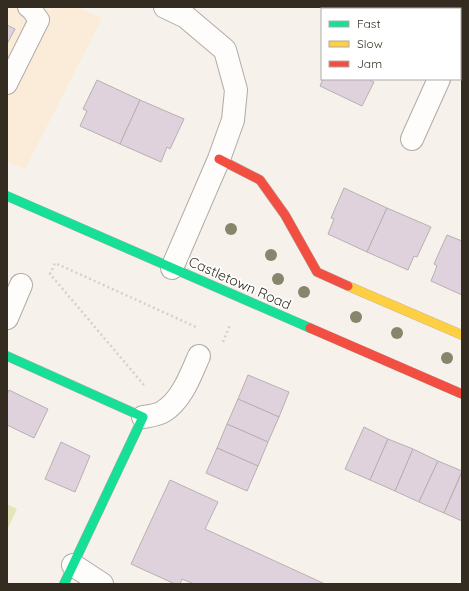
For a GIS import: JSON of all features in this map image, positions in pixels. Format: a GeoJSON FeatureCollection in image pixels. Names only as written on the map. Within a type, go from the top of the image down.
{"type":"FeatureCollection","features":[{"type":"Feature","properties":{"kind":"street"},"geometry":{"type":"LineString","coordinates":[[165,7],[186,17],[225,50],[236,90],[232,120],[219,159],[172,268]]}},
{"type":"Feature","properties":{"kind":"street"},"geometry":{"type":"LineString","coordinates":[[412,139],[439,80]]}},
{"type":"Feature","properties":{"kind":"street"},"geometry":{"type":"LineString","coordinates":[[219,159],[260,180],[285,214],[317,272],[462,335]]}},
{"type":"Feature","properties":{"kind":"street","name":"Castletown Road"},"geometry":{"type":"LineString","coordinates":[[7,196],[462,394]]}},
{"type":"Feature","properties":{"kind":"street"},"geometry":{"type":"LineString","coordinates":[[7,318],[21,285]]}},
{"type":"Feature","properties":{"kind":"street"},"geometry":{"type":"LineString","coordinates":[[7,356],[143,417],[164,411],[178,398],[199,356]]}},
{"type":"Feature","properties":{"kind":"street"},"geometry":{"type":"LineString","coordinates":[[102,584],[68,575],[143,417]]}},
{"type":"Feature","properties":{"kind":"lane"},"geometry":{"type":"LineString","coordinates":[[7,84],[39,20],[28,7]]}},
{"type":"Feature","properties":{"kind":"path"},"geometry":{"type":"LineString","coordinates":[[164,411],[149,391],[50,274],[55,263],[203,330]]}},
{"type":"Feature","properties":{"kind":"path"},"geometry":{"type":"LineString","coordinates":[[217,336],[224,339]]}},
{"type":"Feature","properties":{"kind":"shaded area"},"geometry":{"type":"Polygon","coordinates":[[[7,7],[77,7],[102,18],[25,169],[7,161],[7,7]]]}},
{"type":"Feature","properties":{"kind":"green space"},"geometry":{"type":"Polygon","coordinates":[[[7,504],[17,509],[7,530],[7,504]]]}},
{"type":"Feature","properties":{"kind":"building"},"geometry":{"type":"Polygon","coordinates":[[[403,7],[405,8],[357,8],[403,7]]]}},
{"type":"Feature","properties":{"kind":"building"},"geometry":{"type":"Polygon","coordinates":[[[7,25],[15,29],[7,44],[7,25]]]}},
{"type":"Feature","properties":{"kind":"building"},"geometry":{"type":"Polygon","coordinates":[[[97,80],[140,100],[120,144],[80,126],[87,111],[83,109],[97,80]]]}},
{"type":"Feature","properties":{"kind":"building"},"geometry":{"type":"Polygon","coordinates":[[[323,80],[370,80],[374,82],[362,106],[320,86],[323,80]]]}},
{"type":"Feature","properties":{"kind":"building"},"geometry":{"type":"Polygon","coordinates":[[[140,100],[184,119],[170,149],[167,147],[161,162],[120,144],[140,100]]]}},
{"type":"Feature","properties":{"kind":"building"},"geometry":{"type":"Polygon","coordinates":[[[344,188],[387,208],[367,252],[328,234],[334,219],[331,218],[344,188]]]}},
{"type":"Feature","properties":{"kind":"building"},"geometry":{"type":"Polygon","coordinates":[[[387,208],[431,227],[417,257],[414,256],[408,270],[367,252],[387,208]]]}},
{"type":"Feature","properties":{"kind":"building"},"geometry":{"type":"Polygon","coordinates":[[[447,235],[462,241],[462,295],[431,281],[437,266],[434,264],[447,235]]]}},
{"type":"Feature","properties":{"kind":"building"},"geometry":{"type":"Polygon","coordinates":[[[248,375],[289,392],[279,417],[238,399],[248,375]]]}},
{"type":"Feature","properties":{"kind":"building"},"geometry":{"type":"Polygon","coordinates":[[[9,390],[48,409],[34,438],[7,425],[7,394],[9,390]]]}},
{"type":"Feature","properties":{"kind":"building"},"geometry":{"type":"Polygon","coordinates":[[[238,399],[279,417],[268,442],[227,424],[238,399]]]}},
{"type":"Feature","properties":{"kind":"building"},"geometry":{"type":"Polygon","coordinates":[[[227,424],[268,442],[258,466],[217,448],[227,424]]]}},
{"type":"Feature","properties":{"kind":"building"},"geometry":{"type":"Polygon","coordinates":[[[364,427],[388,439],[370,480],[345,469],[364,427]]]}},
{"type":"Feature","properties":{"kind":"building"},"geometry":{"type":"Polygon","coordinates":[[[388,439],[413,449],[395,491],[370,480],[388,439]]]}},
{"type":"Feature","properties":{"kind":"building"},"geometry":{"type":"Polygon","coordinates":[[[61,442],[90,456],[75,492],[45,479],[61,442]]]}},
{"type":"Feature","properties":{"kind":"building"},"geometry":{"type":"Polygon","coordinates":[[[217,448],[258,466],[247,491],[206,473],[217,448]]]}},
{"type":"Feature","properties":{"kind":"building"},"geometry":{"type":"Polygon","coordinates":[[[413,449],[438,461],[419,502],[395,491],[413,449]]]}},
{"type":"Feature","properties":{"kind":"building"},"geometry":{"type":"Polygon","coordinates":[[[438,461],[462,471],[444,513],[419,502],[438,461]]]}},
{"type":"Feature","properties":{"kind":"building"},"geometry":{"type":"Polygon","coordinates":[[[462,472],[462,521],[444,513],[462,472]]]}},
{"type":"Feature","properties":{"kind":"building"},"geometry":{"type":"Polygon","coordinates":[[[170,480],[218,502],[205,529],[325,584],[194,584],[182,579],[180,584],[175,584],[131,564],[170,480]]]}},
{"type":"Feature","properties":{"kind":"traffic: fast"},"geometry":{"type":"LineString","coordinates":[[7,196],[310,328]]}},
{"type":"Feature","properties":{"kind":"traffic: fast"},"geometry":{"type":"LineString","coordinates":[[7,356],[143,417],[64,584]]}},
{"type":"Feature","properties":{"kind":"traffic: slow"},"geometry":{"type":"LineString","coordinates":[[348,286],[462,335]]}},
{"type":"Feature","properties":{"kind":"traffic: jam"},"geometry":{"type":"LineString","coordinates":[[219,159],[260,180],[285,215],[317,272],[348,286]]}},
{"type":"Feature","properties":{"kind":"traffic: jam"},"geometry":{"type":"LineString","coordinates":[[310,328],[462,394]]}}]}
